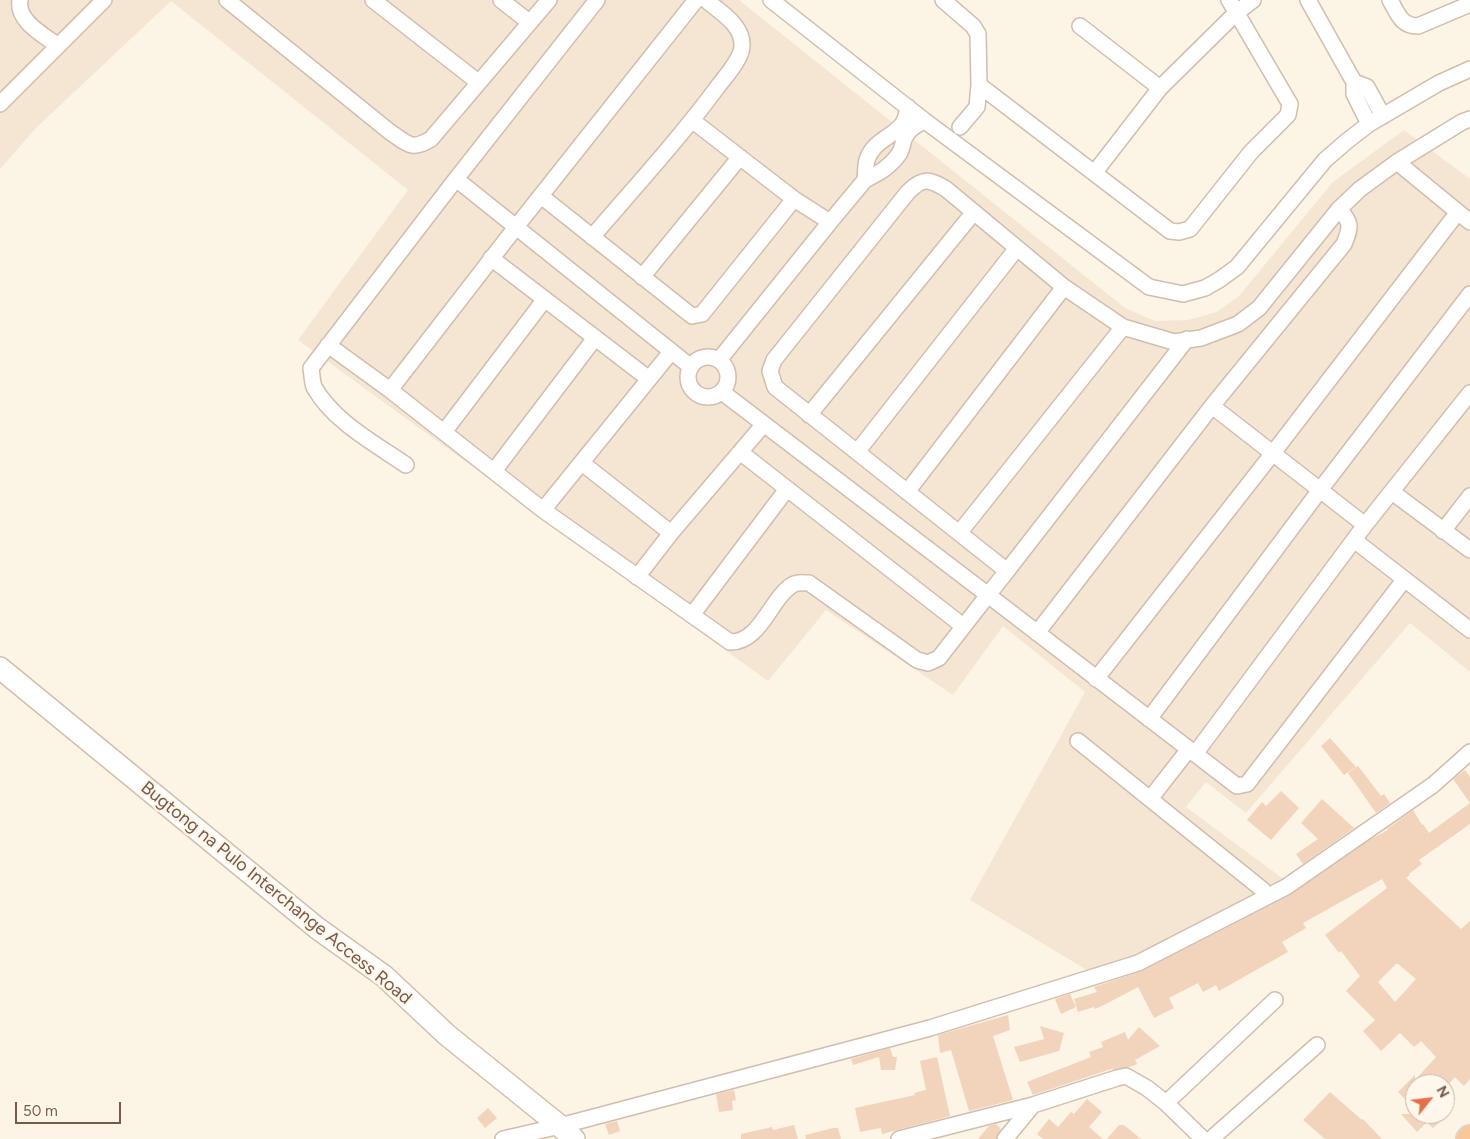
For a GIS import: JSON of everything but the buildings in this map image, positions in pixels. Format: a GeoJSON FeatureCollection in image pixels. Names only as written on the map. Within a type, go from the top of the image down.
{"type":"FeatureCollection","features":[{"type":"Feature","properties":{"kind":"main road","name":"Bugtong na Pulo Interchange Access Road"},"geometry":{"type":"LineString","coordinates":[[0,668],[317,928],[384,976],[447,1035],[567,1132]]}},
{"type":"Feature","properties":{"kind":"street"},"geometry":{"type":"LineString","coordinates":[[20,0],[18,6],[23,18],[58,46]]}},
{"type":"Feature","properties":{"kind":"street"},"geometry":{"type":"LineString","coordinates":[[1,102],[104,0]]}},
{"type":"Feature","properties":{"kind":"street"},"geometry":{"type":"LineString","coordinates":[[227,0],[390,132],[410,145],[420,146],[431,139],[549,0]]}},
{"type":"Feature","properties":{"kind":"street"},"geometry":{"type":"LineString","coordinates":[[373,0],[478,82]]}},
{"type":"Feature","properties":{"kind":"street"},"geometry":{"type":"LineString","coordinates":[[501,0],[529,22]]}},
{"type":"Feature","properties":{"kind":"street"},"geometry":{"type":"LineString","coordinates":[[406,465],[344,421],[326,404],[313,385],[311,368],[456,179],[598,0]]}},
{"type":"Feature","properties":{"kind":"street"},"geometry":{"type":"LineString","coordinates":[[390,390],[491,258],[696,0]]}},
{"type":"Feature","properties":{"kind":"street"},"geometry":{"type":"LineString","coordinates":[[592,237],[693,120],[735,64],[742,47],[739,31],[734,24],[706,0]]}},
{"type":"Feature","properties":{"kind":"street"},"geometry":{"type":"LineString","coordinates":[[771,0],[925,121],[1149,287],[1183,294],[1205,288],[1237,267],[1325,160],[1369,124],[1439,83],[1470,69]]}},
{"type":"Feature","properties":{"kind":"street"},"geometry":{"type":"LineString","coordinates":[[943,0],[973,26],[978,34],[979,85],[977,107],[960,126]]}},
{"type":"Feature","properties":{"kind":"street"},"geometry":{"type":"LineString","coordinates":[[1094,172],[1160,88],[1233,6],[1253,0]]}},
{"type":"Feature","properties":{"kind":"street"},"geometry":{"type":"LineString","coordinates":[[1308,0],[1354,82],[1354,94],[1369,124]]}},
{"type":"Feature","properties":{"kind":"street"},"geometry":{"type":"LineString","coordinates":[[1390,0],[1403,22],[1411,26],[1418,26],[1470,4]]}},
{"type":"Feature","properties":{"kind":"street"},"geometry":{"type":"LineString","coordinates":[[979,85],[1170,230],[1179,232],[1190,230],[1251,152],[1290,111],[1290,104],[1233,6]]}},
{"type":"Feature","properties":{"kind":"street"},"geometry":{"type":"LineString","coordinates":[[1080,26],[1160,88]]}},
{"type":"Feature","properties":{"kind":"street"},"geometry":{"type":"LineString","coordinates":[[1354,82],[1367,87],[1383,116]]}},
{"type":"Feature","properties":{"kind":"street"},"geometry":{"type":"LineString","coordinates":[[865,180],[867,160],[873,149],[905,122],[908,108]]}},
{"type":"Feature","properties":{"kind":"street"},"geometry":{"type":"LineString","coordinates":[[693,120],[794,198],[830,222]]}},
{"type":"Feature","properties":{"kind":"street"},"geometry":{"type":"LineString","coordinates":[[719,360],[865,180],[882,172],[900,152],[906,136],[912,128],[925,121]]}},
{"type":"Feature","properties":{"kind":"street"},"geometry":{"type":"LineString","coordinates":[[1007,571],[775,387],[770,371],[774,360],[916,184],[923,181],[932,181],[946,189],[1064,287],[1123,327],[1174,342],[1201,338],[1238,324],[1258,308],[1339,209],[1360,189],[1397,162],[1467,123]]}},
{"type":"Feature","properties":{"kind":"street"},"geometry":{"type":"LineString","coordinates":[[642,277],[740,157]]}},
{"type":"Feature","properties":{"kind":"street"},"geometry":{"type":"LineString","coordinates":[[1096,678],[1273,453],[1464,217],[1397,162]]}},
{"type":"Feature","properties":{"kind":"street"},"geometry":{"type":"LineString","coordinates":[[456,179],[691,367]]}},
{"type":"Feature","properties":{"kind":"street"},"geometry":{"type":"LineString","coordinates":[[541,196],[692,316],[702,314],[794,198]]}},
{"type":"Feature","properties":{"kind":"street"},"geometry":{"type":"LineString","coordinates":[[1037,633],[1212,406],[1344,244],[1350,230],[1348,219],[1339,209]]}},
{"type":"Feature","properties":{"kind":"street"},"geometry":{"type":"LineString","coordinates":[[809,415],[974,212]]}},
{"type":"Feature","properties":{"kind":"street"},"geometry":{"type":"LineString","coordinates":[[857,452],[1017,248]]}},
{"type":"Feature","properties":{"kind":"street"},"geometry":{"type":"LineString","coordinates":[[491,258],[649,379]]}},
{"type":"Feature","properties":{"kind":"street"},"geometry":{"type":"LineString","coordinates":[[907,492],[1064,287]]}},
{"type":"Feature","properties":{"kind":"street"},"geometry":{"type":"LineString","coordinates":[[1149,719],[1320,490],[1470,294]]}},
{"type":"Feature","properties":{"kind":"street"},"geometry":{"type":"LineString","coordinates":[[444,432],[545,300]]}},
{"type":"Feature","properties":{"kind":"street"},"geometry":{"type":"LineString","coordinates":[[1258,308],[1279,324]]}},
{"type":"Feature","properties":{"kind":"street"},"geometry":{"type":"LineString","coordinates":[[960,532],[1123,327]]}},
{"type":"Feature","properties":{"kind":"street"},"geometry":{"type":"LineString","coordinates":[[494,472],[595,338]]}},
{"type":"Feature","properties":{"kind":"street"},"geometry":{"type":"LineString","coordinates":[[328,345],[390,390],[543,510],[730,642],[738,642],[748,637],[787,589],[796,583],[810,583],[917,660],[928,663],[939,658],[1188,339]]}},
{"type":"Feature","properties":{"kind":"street"},"geometry":{"type":"LineString","coordinates":[[543,510],[671,352]]}},
{"type":"Feature","properties":{"kind":"street"},"geometry":{"type":"LineString","coordinates":[[706,357],[719,360],[728,375],[722,392],[716,395],[704,396],[694,390],[688,379],[691,367],[695,362],[706,357]]}},
{"type":"Feature","properties":{"kind":"street"},"geometry":{"type":"LineString","coordinates":[[722,392],[1237,786],[1247,784],[1404,580]]}},
{"type":"Feature","properties":{"kind":"street"},"geometry":{"type":"LineString","coordinates":[[1150,799],[1192,752],[1365,525],[1470,393]]}},
{"type":"Feature","properties":{"kind":"street"},"geometry":{"type":"LineString","coordinates":[[1212,406],[1365,525]]}},
{"type":"Feature","properties":{"kind":"street"},"geometry":{"type":"LineString","coordinates":[[637,577],[671,533],[764,424]]}},
{"type":"Feature","properties":{"kind":"street"},"geometry":{"type":"LineString","coordinates":[[740,452],[964,626]]}},
{"type":"Feature","properties":{"kind":"street"},"geometry":{"type":"LineString","coordinates":[[582,463],[671,533]]}},
{"type":"Feature","properties":{"kind":"street"},"geometry":{"type":"LineString","coordinates":[[692,615],[787,489]]}},
{"type":"Feature","properties":{"kind":"street"},"geometry":{"type":"LineString","coordinates":[[1392,492],[1470,550]]}},
{"type":"Feature","properties":{"kind":"street"},"geometry":{"type":"LineString","coordinates":[[1443,531],[1470,496]]}},
{"type":"Feature","properties":{"kind":"street"},"geometry":{"type":"LineString","coordinates":[[1354,540],[1470,630]]}},
{"type":"Feature","properties":{"kind":"street"},"geometry":{"type":"LineString","coordinates":[[1078,741],[1263,890]]}},
{"type":"Feature","properties":{"kind":"street"},"geometry":{"type":"LineString","coordinates":[[503,1139],[567,1132],[930,1028],[1138,963],[1286,888],[1433,785],[1470,752]]}},
{"type":"Feature","properties":{"kind":"street"},"geometry":{"type":"LineString","coordinates":[[1166,1103],[1275,1000]]}},
{"type":"Feature","properties":{"kind":"street"},"geometry":{"type":"LineString","coordinates":[[1211,1139],[1316,1045]]}},
{"type":"Feature","properties":{"kind":"street"},"geometry":{"type":"LineString","coordinates":[[899,1139],[1033,1105],[1126,1076],[1147,1088],[1166,1103],[1203,1139]]}},
{"type":"Feature","properties":{"kind":"street"},"geometry":{"type":"LineString","coordinates":[[1005,1139],[1033,1105]]}},
{"type":"Feature","properties":{"kind":"shaded area"},"geometry":{"type":"Polygon","coordinates":[[[0,0],[739,0],[1125,308],[1155,321],[1188,320],[1217,312],[1239,296],[1333,182],[1404,130],[1470,179],[1470,672],[1410,623],[1246,813],[1206,782],[1186,807],[1286,881],[1138,957],[1087,970],[970,900],[1085,692],[1003,626],[953,695],[826,610],[768,681],[298,340],[408,190],[171,1],[37,127],[0,169],[0,0]]]}}]}
